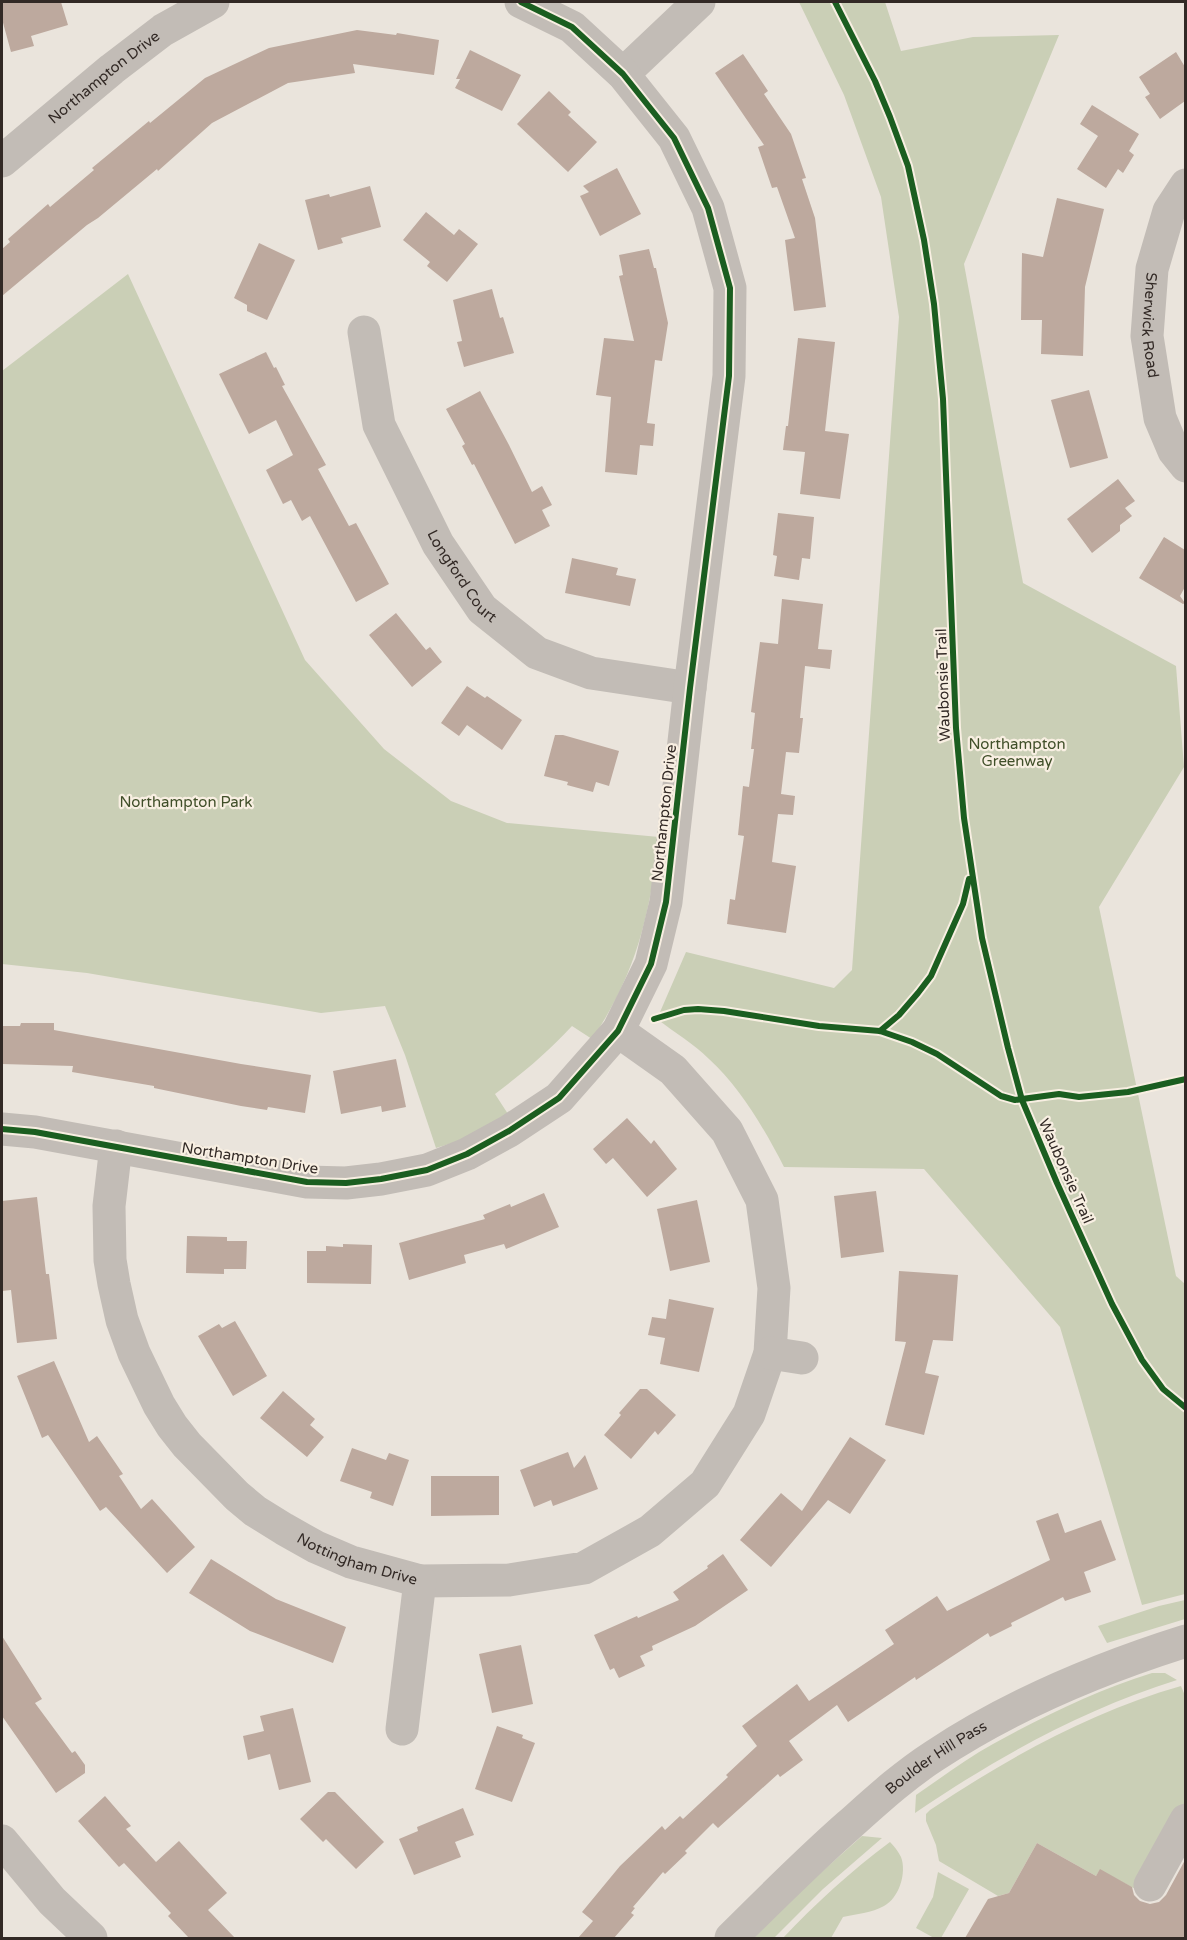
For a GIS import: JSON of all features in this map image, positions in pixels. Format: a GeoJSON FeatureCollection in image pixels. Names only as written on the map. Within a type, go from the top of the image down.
{"type":"FeatureCollection","features":[{"type":"Feature","properties":{"kind":"street","name":"Northampton Drive"},"geometry":{"type":"LineString","coordinates":[[2,161],[112,69],[163,30],[213,2]]}},
{"type":"Feature","properties":{"kind":"street","name":"Northampton Drive"},"geometry":{"type":"LineString","coordinates":[[2,1129],[16,1129],[116,1146],[307,1182],[346,1183],[427,1170],[467,1154],[509,1131],[559,1098],[618,1031],[651,964],[666,902],[729,376],[730,288],[708,208],[674,138],[623,74],[572,27],[521,2]]}},
{"type":"Feature","properties":{"kind":"street"},"geometry":{"type":"LineString","coordinates":[[623,74],[699,2]]}},
{"type":"Feature","properties":{"kind":"street","name":"Sherwick Road"},"geometry":{"type":"LineString","coordinates":[[1185,185],[1168,211],[1152,269],[1147,336],[1160,418],[1174,451],[1185,466]]}},
{"type":"Feature","properties":{"kind":"street","name":"Longford Court"},"geometry":{"type":"LineString","coordinates":[[364,332],[379,425],[438,544],[482,609],[537,653],[591,673],[690,688]]}},
{"type":"Feature","properties":{"kind":"street","name":"Nottingham Drive"},"geometry":{"type":"LineString","coordinates":[[116,1146],[109,1206],[110,1260],[123,1320],[134,1353],[159,1405],[172,1426],[237,1497],[300,1539],[351,1562],[420,1581],[509,1580],[584,1568],[650,1531],[705,1484],[786,1356],[762,1200],[727,1131],[673,1070],[618,1031]]}},
{"type":"Feature","properties":{"kind":"street"},"geometry":{"type":"LineString","coordinates":[[402,1729],[420,1581]]}},
{"type":"Feature","properties":{"kind":"street","name":"Boulder Hill Pass"},"geometry":{"type":"LineString","coordinates":[[730,1938],[884,1793],[933,1757],[980,1728],[1036,1698],[1114,1664],[1185,1641]]}},
{"type":"Feature","properties":{"kind":"street"},"geometry":{"type":"LineString","coordinates":[[1150,1885],[1185,1820]]}},
{"type":"Feature","properties":{"kind":"street"},"geometry":{"type":"LineString","coordinates":[[2,1841],[52,1901],[91,1938]]}},
{"type":"Feature","properties":{"kind":"green space","name":"Northampton Greenway"},"geometry":{"type":"Polygon","coordinates":[[[799,2],[885,2],[901,51],[973,37],[1059,35],[964,264],[1023,583],[1176,666],[1184,767],[1099,907],[1176,1276],[1185,1284],[1185,1594],[1142,1605],[1060,1327],[924,1169],[784,1167],[760,1124],[731,1082],[703,1054],[657,1019],[686,952],[834,988],[852,970],[899,317],[881,197],[844,95],[799,2]]]}},
{"type":"Feature","properties":{"kind":"green space","name":"Northampton Park"},"geometry":{"type":"Polygon","coordinates":[[[128,274],[305,660],[384,749],[451,801],[507,823],[659,837],[651,892],[639,943],[620,991],[592,1039],[572,1026],[535,1062],[495,1094],[508,1114],[462,1140],[436,1148],[405,1055],[385,1006],[321,1013],[87,973],[2,964],[2,371],[128,274]]]}},
{"type":"Feature","properties":{"kind":"green space"},"geometry":{"type":"Polygon","coordinates":[[[1185,1600],[1185,1619],[1107,1643],[1098,1626],[1159,1606],[1185,1600]]]}},
{"type":"Feature","properties":{"kind":"green space"},"geometry":{"type":"Polygon","coordinates":[[[1152,1673],[1165,1673],[1177,1680],[1074,1720],[1009,1754],[915,1813],[916,1795],[983,1750],[1071,1704],[1152,1673]]]}},
{"type":"Feature","properties":{"kind":"green space"},"geometry":{"type":"Polygon","coordinates":[[[1181,1686],[1186,1698],[1186,1797],[1183,1808],[1139,1891],[1100,1870],[1096,1876],[1037,1843],[1009,1893],[998,1896],[939,1861],[936,1845],[926,1821],[926,1814],[930,1810],[989,1772],[1051,1738],[1114,1709],[1181,1686]]]}},
{"type":"Feature","properties":{"kind":"green space"},"geometry":{"type":"Polygon","coordinates":[[[862,1836],[882,1838],[823,1889],[774,1938],[754,1938],[799,1892],[862,1836]]]}},
{"type":"Feature","properties":{"kind":"green space"},"geometry":{"type":"Polygon","coordinates":[[[890,1842],[901,1857],[903,1870],[898,1891],[889,1902],[874,1910],[843,1917],[831,1938],[783,1938],[834,1888],[890,1842]]]}},
{"type":"Feature","properties":{"kind":"green space"},"geometry":{"type":"Polygon","coordinates":[[[938,1872],[969,1889],[941,1938],[934,1938],[916,1928],[933,1897],[938,1872]]]}},
{"type":"Feature","properties":{"kind":"building"},"geometry":{"type":"Polygon","coordinates":[[[2,2],[61,2],[68,25],[31,36],[34,46],[11,52],[2,19],[2,2]]]}},
{"type":"Feature","properties":{"kind":"building"},"geometry":{"type":"Polygon","coordinates":[[[357,30],[396,35],[397,33],[439,40],[434,75],[353,64],[355,73],[288,83],[212,123],[158,171],[157,169],[87,225],[2,296],[2,249],[10,242],[8,239],[48,204],[50,207],[94,170],[92,168],[149,121],[150,123],[205,78],[269,48],[357,30]]]}},
{"type":"Feature","properties":{"kind":"building"},"geometry":{"type":"Polygon","coordinates":[[[470,50],[521,75],[502,111],[455,88],[460,79],[456,79],[470,50]]]}},
{"type":"Feature","properties":{"kind":"building"},"geometry":{"type":"Polygon","coordinates":[[[1176,52],[1185,67],[1185,101],[1160,119],[1145,97],[1150,94],[1139,77],[1176,52]]]}},
{"type":"Feature","properties":{"kind":"building"},"geometry":{"type":"Polygon","coordinates":[[[743,54],[768,91],[764,94],[791,134],[806,178],[802,179],[815,218],[826,307],[794,311],[785,240],[795,238],[777,187],[772,188],[758,147],[764,145],[715,73],[743,54]]]}},
{"type":"Feature","properties":{"kind":"building"},"geometry":{"type":"Polygon","coordinates":[[[549,91],[571,112],[568,115],[597,142],[568,172],[517,124],[549,91]]]}},
{"type":"Feature","properties":{"kind":"building"},"geometry":{"type":"Polygon","coordinates":[[[1092,105],[1139,134],[1129,151],[1134,155],[1123,173],[1118,169],[1106,188],[1077,169],[1098,136],[1080,124],[1092,105]]]}},
{"type":"Feature","properties":{"kind":"building"},"geometry":{"type":"Polygon","coordinates":[[[617,168],[641,214],[600,236],[580,196],[589,192],[583,186],[617,168]]]}},
{"type":"Feature","properties":{"kind":"building"},"geometry":{"type":"Polygon","coordinates":[[[370,186],[381,227],[341,238],[343,243],[318,250],[305,200],[329,194],[330,197],[370,186]]]}},
{"type":"Feature","properties":{"kind":"building"},"geometry":{"type":"Polygon","coordinates":[[[1057,198],[1104,209],[1085,287],[1083,356],[1041,354],[1042,320],[1021,320],[1022,253],[1043,257],[1057,198]]]}},
{"type":"Feature","properties":{"kind":"building"},"geometry":{"type":"Polygon","coordinates":[[[426,212],[454,235],[459,229],[478,244],[447,282],[427,266],[430,262],[403,240],[426,212]]]}},
{"type":"Feature","properties":{"kind":"building"},"geometry":{"type":"Polygon","coordinates":[[[259,243],[295,260],[267,320],[247,311],[247,305],[234,298],[259,243]]]}},
{"type":"Feature","properties":{"kind":"building"},"geometry":{"type":"Polygon","coordinates":[[[649,249],[654,268],[656,268],[668,323],[662,361],[655,360],[647,423],[655,424],[653,446],[640,445],[637,475],[605,472],[611,397],[596,395],[604,338],[634,341],[619,276],[623,275],[619,255],[649,249]]]}},
{"type":"Feature","properties":{"kind":"building"},"geometry":{"type":"Polygon","coordinates":[[[492,289],[500,318],[503,317],[514,353],[464,367],[457,342],[462,341],[453,300],[492,289]]]}},
{"type":"Feature","properties":{"kind":"building"},"geometry":{"type":"Polygon","coordinates":[[[798,338],[835,342],[825,431],[849,434],[840,499],[800,494],[805,452],[783,450],[798,338]]]}},
{"type":"Feature","properties":{"kind":"building"},"geometry":{"type":"Polygon","coordinates":[[[266,352],[285,385],[282,386],[326,465],[318,469],[349,526],[356,523],[389,584],[356,602],[310,516],[302,521],[291,500],[283,504],[266,470],[293,455],[276,420],[249,434],[219,374],[266,352]]]}},
{"type":"Feature","properties":{"kind":"building"},"geometry":{"type":"Polygon","coordinates":[[[1089,390],[1108,458],[1070,468],[1051,400],[1089,390]]]}},
{"type":"Feature","properties":{"kind":"building"},"geometry":{"type":"Polygon","coordinates":[[[480,391],[532,492],[542,486],[552,505],[542,510],[550,526],[515,544],[474,464],[472,465],[462,446],[465,444],[446,409],[480,391]]]}},
{"type":"Feature","properties":{"kind":"building"},"geometry":{"type":"Polygon","coordinates":[[[1118,479],[1135,501],[1125,508],[1132,516],[1120,525],[1120,531],[1092,553],[1067,519],[1118,479]]]}},
{"type":"Feature","properties":{"kind":"building"},"geometry":{"type":"Polygon","coordinates":[[[778,513],[814,517],[810,559],[802,558],[799,580],[774,576],[777,556],[773,555],[778,513]]]}},
{"type":"Feature","properties":{"kind":"building"},"geometry":{"type":"Polygon","coordinates":[[[1164,537],[1185,550],[1185,587],[1180,596],[1185,603],[1183,604],[1139,578],[1164,537]]]}},
{"type":"Feature","properties":{"kind":"building"},"geometry":{"type":"Polygon","coordinates":[[[572,558],[618,568],[616,575],[636,579],[630,606],[565,593],[572,558]]]}},
{"type":"Feature","properties":{"kind":"building"},"geometry":{"type":"Polygon","coordinates":[[[782,599],[823,604],[818,649],[832,650],[830,669],[805,666],[799,753],[786,752],[781,794],[795,796],[793,815],[778,814],[772,862],[796,866],[786,933],[727,924],[730,899],[735,900],[744,836],[738,835],[743,786],[749,787],[754,749],[751,749],[755,713],[751,712],[760,642],[778,644],[782,599]]]}},
{"type":"Feature","properties":{"kind":"building"},"geometry":{"type":"Polygon","coordinates":[[[396,613],[426,650],[430,647],[442,662],[412,687],[369,635],[396,613]]]}},
{"type":"Feature","properties":{"kind":"building"},"geometry":{"type":"Polygon","coordinates":[[[467,686],[485,698],[487,696],[522,720],[502,750],[467,725],[459,736],[441,723],[467,686]]]}},
{"type":"Feature","properties":{"kind":"building"},"geometry":{"type":"Polygon","coordinates":[[[555,735],[563,735],[619,751],[609,786],[596,782],[593,792],[544,776],[555,735]]]}},
{"type":"Feature","properties":{"kind":"building"},"geometry":{"type":"Polygon","coordinates":[[[21,1023],[54,1023],[54,1030],[311,1075],[305,1113],[268,1107],[267,1110],[241,1106],[154,1088],[154,1086],[72,1072],[73,1066],[2,1064],[2,1026],[20,1026],[21,1023]]]}},
{"type":"Feature","properties":{"kind":"building"},"geometry":{"type":"Polygon","coordinates":[[[396,1059],[406,1107],[382,1112],[381,1106],[341,1114],[333,1071],[396,1059]]]}},
{"type":"Feature","properties":{"kind":"building"},"geometry":{"type":"Polygon","coordinates":[[[627,1118],[651,1144],[654,1140],[677,1169],[647,1197],[613,1158],[606,1164],[593,1149],[627,1118]]]}},
{"type":"Feature","properties":{"kind":"building"},"geometry":{"type":"Polygon","coordinates":[[[876,1191],[884,1252],[841,1258],[834,1196],[876,1191]]]}},
{"type":"Feature","properties":{"kind":"building"},"geometry":{"type":"Polygon","coordinates":[[[544,1193],[559,1227],[506,1249],[504,1244],[464,1255],[466,1263],[409,1280],[399,1243],[485,1219],[483,1215],[510,1204],[511,1207],[544,1193]]]}},
{"type":"Feature","properties":{"kind":"building"},"geometry":{"type":"Polygon","coordinates":[[[37,1197],[46,1274],[49,1274],[57,1339],[17,1343],[11,1290],[2,1291],[2,1201],[37,1197]]]}},
{"type":"Feature","properties":{"kind":"building"},"geometry":{"type":"Polygon","coordinates":[[[697,1200],[710,1262],[670,1271],[657,1209],[697,1200]]]}},
{"type":"Feature","properties":{"kind":"building"},"geometry":{"type":"Polygon","coordinates":[[[187,1236],[227,1237],[227,1241],[247,1241],[246,1269],[224,1269],[224,1274],[186,1273],[187,1236]]]}},
{"type":"Feature","properties":{"kind":"building"},"geometry":{"type":"Polygon","coordinates":[[[343,1244],[372,1245],[371,1284],[307,1283],[307,1251],[326,1251],[326,1246],[343,1247],[343,1244]]]}},
{"type":"Feature","properties":{"kind":"building"},"geometry":{"type":"Polygon","coordinates":[[[899,1271],[958,1275],[953,1341],[933,1340],[925,1373],[939,1376],[924,1435],[885,1425],[906,1342],[895,1341],[899,1271]]]}},
{"type":"Feature","properties":{"kind":"building"},"geometry":{"type":"Polygon","coordinates":[[[669,1299],[714,1308],[699,1372],[660,1364],[665,1338],[648,1335],[652,1317],[666,1319],[669,1299]]]}},
{"type":"Feature","properties":{"kind":"building"},"geometry":{"type":"Polygon","coordinates":[[[235,1321],[267,1376],[233,1396],[198,1336],[219,1324],[222,1328],[235,1321]]]}},
{"type":"Feature","properties":{"kind":"building"},"geometry":{"type":"Polygon","coordinates":[[[54,1361],[89,1442],[97,1436],[123,1474],[119,1476],[141,1509],[152,1499],[195,1547],[167,1573],[106,1507],[100,1511],[48,1435],[42,1438],[17,1376],[54,1361]]]}},
{"type":"Feature","properties":{"kind":"building"},"geometry":{"type":"Polygon","coordinates":[[[640,1389],[647,1389],[676,1415],[658,1435],[655,1431],[631,1459],[604,1435],[640,1389]]]}},
{"type":"Feature","properties":{"kind":"building"},"geometry":{"type":"Polygon","coordinates":[[[283,1391],[315,1419],[310,1425],[324,1437],[307,1457],[260,1418],[283,1391]]]}},
{"type":"Feature","properties":{"kind":"building"},"geometry":{"type":"Polygon","coordinates":[[[850,1437],[886,1460],[850,1514],[828,1500],[771,1567],[740,1540],[781,1493],[802,1511],[850,1437]]]}},
{"type":"Feature","properties":{"kind":"building"},"geometry":{"type":"Polygon","coordinates":[[[352,1448],[386,1460],[389,1453],[409,1460],[393,1506],[370,1498],[372,1492],[340,1481],[352,1448]]]}},
{"type":"Feature","properties":{"kind":"building"},"geometry":{"type":"Polygon","coordinates":[[[568,1452],[574,1468],[585,1455],[598,1489],[553,1506],[551,1500],[534,1507],[520,1470],[568,1452]]]}},
{"type":"Feature","properties":{"kind":"building"},"geometry":{"type":"Polygon","coordinates":[[[431,1476],[499,1476],[499,1515],[431,1516],[431,1476]]]}},
{"type":"Feature","properties":{"kind":"building"},"geometry":{"type":"Polygon","coordinates":[[[1058,1513],[1065,1533],[1101,1520],[1116,1560],[1084,1572],[1091,1592],[1065,1601],[1063,1597],[1011,1623],[1012,1626],[990,1637],[988,1633],[916,1680],[915,1677],[848,1722],[837,1705],[789,1741],[803,1760],[780,1777],[778,1774],[718,1828],[713,1823],[685,1851],[687,1853],[665,1874],[663,1872],[633,1907],[635,1908],[631,1913],[634,1915],[614,1938],[578,1938],[593,1921],[582,1912],[620,1866],[662,1826],[665,1830],[680,1816],[683,1819],[757,1746],[742,1726],[797,1684],[809,1701],[894,1644],[885,1630],[937,1596],[947,1611],[1050,1560],[1036,1521],[1058,1513]]]}},
{"type":"Feature","properties":{"kind":"building"},"geometry":{"type":"Polygon","coordinates":[[[723,1554],[748,1590],[695,1626],[652,1646],[653,1650],[640,1656],[645,1666],[619,1678],[614,1668],[610,1670],[594,1635],[679,1600],[673,1592],[708,1568],[707,1566],[723,1554]]]}},
{"type":"Feature","properties":{"kind":"building"},"geometry":{"type":"Polygon","coordinates":[[[211,1559],[276,1599],[346,1627],[333,1663],[250,1631],[189,1593],[211,1559]]]}},
{"type":"Feature","properties":{"kind":"building"},"geometry":{"type":"Polygon","coordinates":[[[2,1636],[42,1699],[35,1703],[72,1753],[75,1751],[85,1765],[85,1773],[56,1793],[2,1716],[2,1636]]]}},
{"type":"Feature","properties":{"kind":"building"},"geometry":{"type":"Polygon","coordinates":[[[521,1645],[533,1704],[492,1713],[479,1654],[521,1645]]]}},
{"type":"Feature","properties":{"kind":"building"},"geometry":{"type":"Polygon","coordinates":[[[293,1708],[311,1782],[279,1790],[270,1754],[248,1760],[243,1736],[264,1731],[260,1716],[293,1708]]]}},
{"type":"Feature","properties":{"kind":"building"},"geometry":{"type":"Polygon","coordinates":[[[497,1726],[523,1735],[522,1738],[535,1743],[512,1802],[475,1789],[497,1726]]]}},
{"type":"Feature","properties":{"kind":"building"},"geometry":{"type":"Polygon","coordinates":[[[328,1792],[335,1792],[384,1842],[356,1869],[326,1839],[323,1842],[300,1819],[328,1792]]]}},
{"type":"Feature","properties":{"kind":"building"},"geometry":{"type":"Polygon","coordinates":[[[105,1796],[131,1826],[126,1829],[156,1862],[179,1841],[227,1893],[208,1910],[235,1938],[189,1938],[168,1916],[171,1913],[124,1863],[119,1867],[78,1821],[105,1796]]]}},
{"type":"Feature","properties":{"kind":"building"},"geometry":{"type":"Polygon","coordinates":[[[463,1808],[474,1835],[455,1842],[461,1857],[414,1875],[399,1839],[418,1831],[417,1827],[463,1808]]]}},
{"type":"Feature","properties":{"kind":"building"},"geometry":{"type":"Polygon","coordinates":[[[1037,1843],[1096,1876],[1100,1869],[1132,1887],[1134,1895],[1140,1901],[1150,1904],[1159,1902],[1166,1895],[1185,1860],[1185,1938],[965,1938],[988,1899],[1009,1893],[1037,1843]]]}},
{"type":"Feature","properties":{"kind":"cycle path"},"geometry":{"type":"LineString","coordinates":[[2,1129],[35,1132],[307,1182],[346,1183],[427,1170],[467,1154],[509,1131],[559,1098],[618,1031],[651,964],[666,902],[729,376],[730,288],[708,208],[674,138],[623,74],[572,27],[521,2]]}},
{"type":"Feature","properties":{"kind":"cycle path","name":"Waubonsie Trail"},"geometry":{"type":"LineString","coordinates":[[835,2],[875,81],[890,117],[908,166],[924,240],[934,304],[943,399],[956,728],[964,818],[982,938],[1008,1048],[1022,1100],[1112,1304],[1142,1360],[1163,1389],[1186,1408]]}},
{"type":"Feature","properties":{"kind":"cycle path"},"geometry":{"type":"LineString","coordinates":[[880,1031],[899,1015],[931,976],[963,904],[969,879]]}},
{"type":"Feature","properties":{"kind":"cycle path"},"geometry":{"type":"LineString","coordinates":[[654,1019],[684,1010],[698,1009],[819,1026],[880,1031],[937,1054],[1001,1096],[1015,1100],[1059,1094],[1079,1097],[1128,1092],[1186,1079]]}}]}
